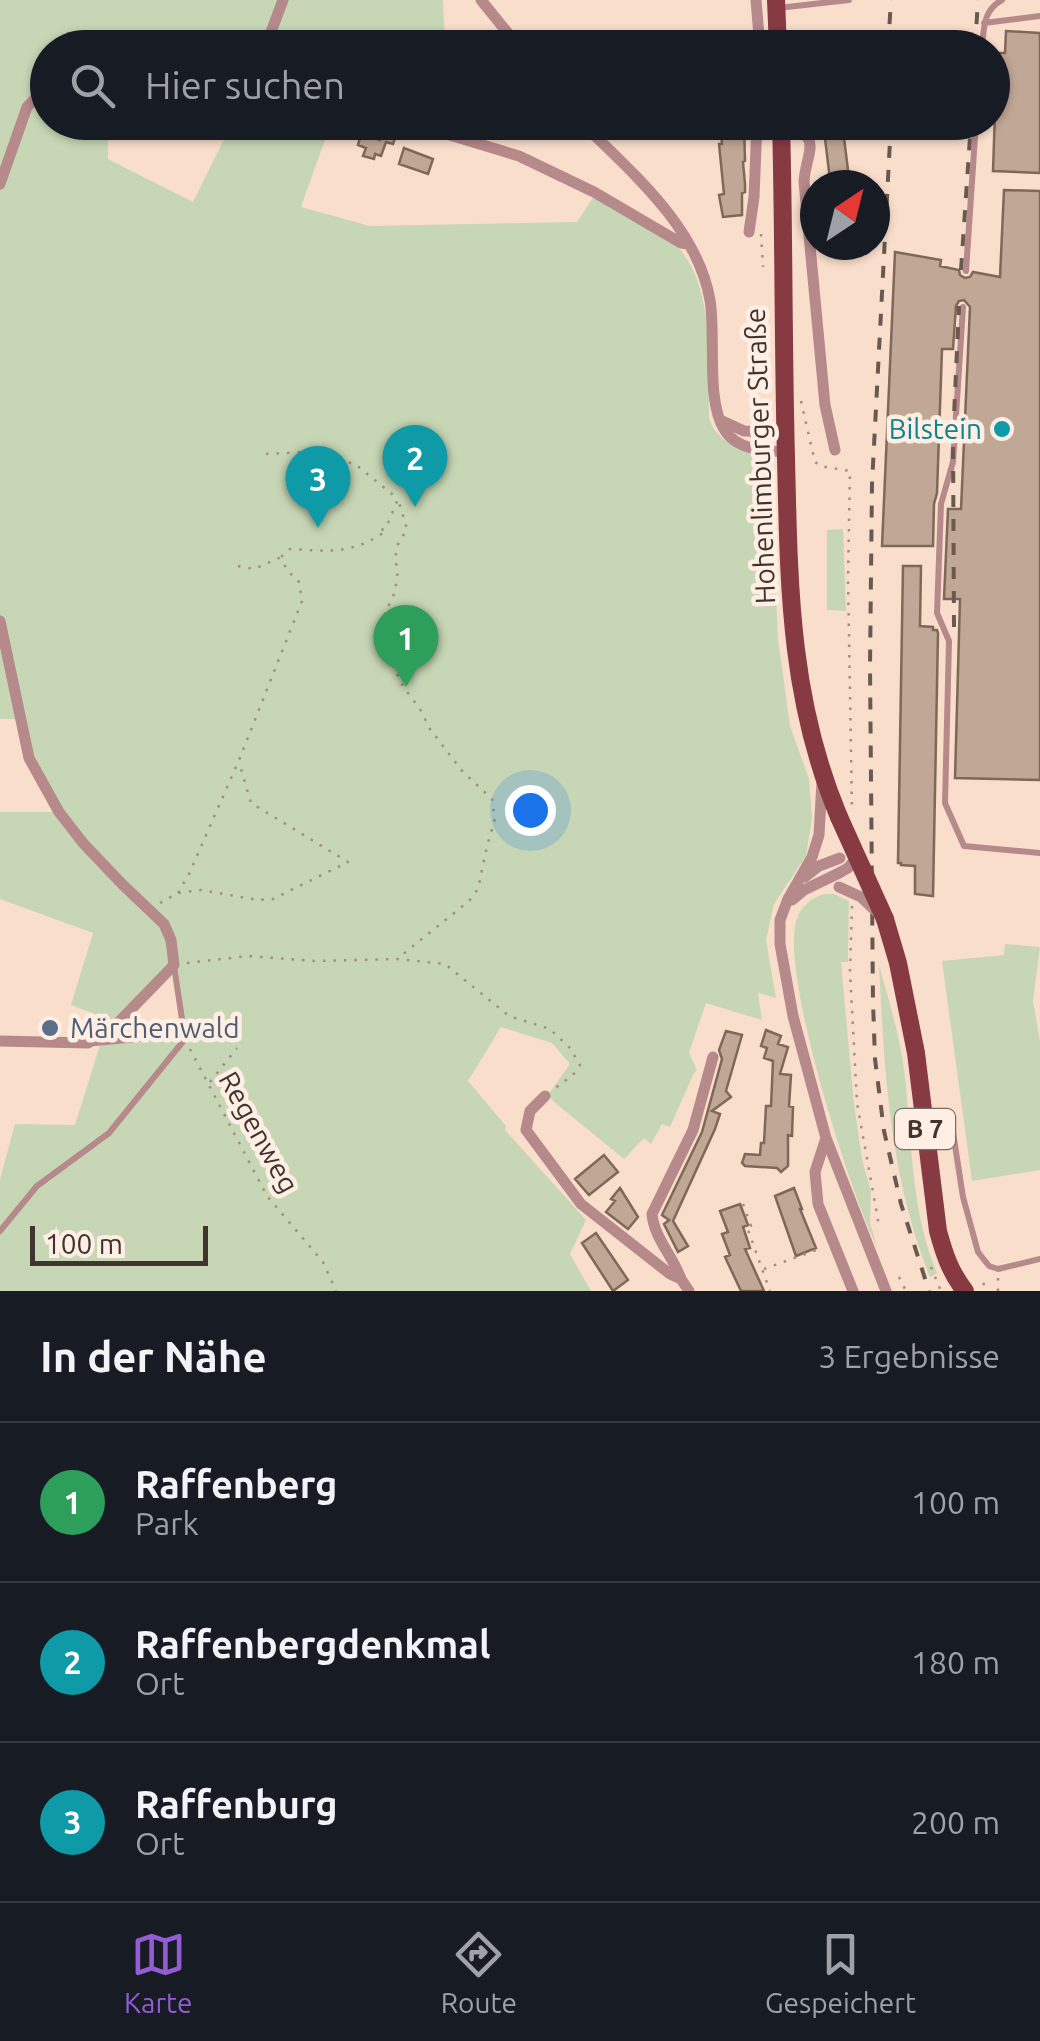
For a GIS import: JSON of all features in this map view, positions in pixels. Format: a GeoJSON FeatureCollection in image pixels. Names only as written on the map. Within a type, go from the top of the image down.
{"type":"FeatureCollection","features":[{"type":"Feature","properties":{"kind":"main road"},"geometry":{"type":"LineString","coordinates":[[776,4],[777,30]]}},
{"type":"Feature","properties":{"kind":"main road","name":"Hohenlimburger Straße"},"geometry":{"type":"LineString","coordinates":[[781,140],[788,586],[801,695],[817,764],[846,812],[849,857],[885,919],[905,992],[916,1053],[938,1230],[944,1256],[965,1291]]}},
{"type":"Feature","properties":{"kind":"street"},"geometry":{"type":"LineString","coordinates":[[272,30],[283,0]]}},
{"type":"Feature","properties":{"kind":"street"},"geometry":{"type":"LineString","coordinates":[[481,0],[505,30]]}},
{"type":"Feature","properties":{"kind":"street"},"geometry":{"type":"LineString","coordinates":[[756,0],[758,30]]}},
{"type":"Feature","properties":{"kind":"street"},"geometry":{"type":"LineString","coordinates":[[0,184],[30,104]]}},
{"type":"Feature","properties":{"kind":"street"},"geometry":{"type":"LineString","coordinates":[[466,140],[519,156],[688,244]]}},
{"type":"Feature","properties":{"kind":"street"},"geometry":{"type":"LineString","coordinates":[[598,140],[658,202],[688,244],[710,298],[714,395],[725,432],[735,441],[761,450],[786,452]]}},
{"type":"Feature","properties":{"kind":"street"},"geometry":{"type":"LineString","coordinates":[[749,232],[756,140]]}},
{"type":"Feature","properties":{"kind":"street","name":"Hohenlimburger Straße"},"geometry":{"type":"LineString","coordinates":[[810,140],[804,182],[825,404],[835,450]]}},
{"type":"Feature","properties":{"kind":"street"},"geometry":{"type":"LineString","coordinates":[[720,420],[744,431],[785,432]]}},
{"type":"Feature","properties":{"kind":"street"},"geometry":{"type":"LineString","coordinates":[[0,621],[29,758],[58,812],[83,843],[164,924],[174,964],[113,1028],[88,1043],[0,1040]]}},
{"type":"Feature","properties":{"kind":"street","name":"Hohenlimburger Straße"},"geometry":{"type":"LineString","coordinates":[[823,776],[819,836],[780,920],[780,944],[793,1016],[826,1138],[886,1291]]}},
{"type":"Feature","properties":{"kind":"street"},"geometry":{"type":"LineString","coordinates":[[786,907],[804,890],[848,868],[849,857],[819,866],[800,880]]}},
{"type":"Feature","properties":{"kind":"street"},"geometry":{"type":"LineString","coordinates":[[817,882],[861,897],[885,919]]}},
{"type":"Feature","properties":{"kind":"street"},"geometry":{"type":"LineString","coordinates":[[685,1285],[653,1227],[652,1214],[693,1130],[713,1056]]}},
{"type":"Feature","properties":{"kind":"street"},"geometry":{"type":"LineString","coordinates":[[545,1096],[530,1112],[526,1130],[535,1145],[580,1204],[685,1285]]}},
{"type":"Feature","properties":{"kind":"street","name":"Hohenlimburger Straße"},"geometry":{"type":"LineString","coordinates":[[826,1138],[816,1172],[818,1204],[853,1291]]}},
{"type":"Feature","properties":{"kind":"lane"},"geometry":{"type":"LineString","coordinates":[[776,4],[849,0]]}},
{"type":"Feature","properties":{"kind":"lane"},"geometry":{"type":"LineString","coordinates":[[983,30],[986,12],[1002,0]]}},
{"type":"Feature","properties":{"kind":"lane"},"geometry":{"type":"LineString","coordinates":[[984,23],[1040,16]]}},
{"type":"Feature","properties":{"kind":"lane"},"geometry":{"type":"LineString","coordinates":[[966,271],[975,140]]}},
{"type":"Feature","properties":{"kind":"lane"},"geometry":{"type":"LineString","coordinates":[[963,307],[953,462],[941,504],[938,559],[938,613],[949,641],[945,803],[964,846],[1040,853]]}},
{"type":"Feature","properties":{"kind":"lane"},"geometry":{"type":"LineString","coordinates":[[0,1231],[37,1186],[109,1133],[184,1037],[174,964]]}},
{"type":"Feature","properties":{"kind":"lane"},"geometry":{"type":"LineString","coordinates":[[88,1043],[184,1037]]}},
{"type":"Feature","properties":{"kind":"lane"},"geometry":{"type":"LineString","coordinates":[[950,1113],[978,1252],[989,1266],[998,1269],[1036,1260]]}},
{"type":"Feature","properties":{"kind":"path"},"geometry":{"type":"LineString","coordinates":[[749,232],[761,234],[763,268]]}},
{"type":"Feature","properties":{"kind":"path"},"geometry":{"type":"LineString","coordinates":[[785,400],[801,400],[816,462],[850,471]]}},
{"type":"Feature","properties":{"kind":"path"},"geometry":{"type":"LineString","coordinates":[[835,450],[850,471],[846,812]]}},
{"type":"Feature","properties":{"kind":"path"},"geometry":{"type":"LineString","coordinates":[[266,454],[306,452],[354,464],[398,499],[407,529],[397,546],[395,592],[385,613],[392,664],[430,729],[463,772],[492,799],[495,819],[478,889],[469,901],[398,959]]}},
{"type":"Feature","properties":{"kind":"path"},"geometry":{"type":"LineString","coordinates":[[238,566],[254,569],[290,549],[336,552],[364,546],[382,534],[379,531],[386,528],[398,499]]}},
{"type":"Feature","properties":{"kind":"path"},"geometry":{"type":"LineString","coordinates":[[178,893],[238,760],[302,600],[299,582],[286,569],[282,556]]}},
{"type":"Feature","properties":{"kind":"path"},"geometry":{"type":"LineString","coordinates":[[150,909],[178,893],[201,890],[272,899],[348,862],[251,803],[238,760]]}},
{"type":"Feature","properties":{"kind":"path"},"geometry":{"type":"LineString","coordinates":[[852,906],[850,972],[857,1102],[878,1220]]}},
{"type":"Feature","properties":{"kind":"path"},"geometry":{"type":"LineString","coordinates":[[174,964],[248,956],[315,961],[398,959],[445,964],[510,1016],[550,1029],[570,1048],[580,1065],[545,1096]]}},
{"type":"Feature","properties":{"kind":"path","name":"Regenweg"},"geometry":{"type":"LineString","coordinates":[[184,1037],[268,1196],[323,1262],[336,1291]]}},
{"type":"Feature","properties":{"kind":"path"},"geometry":{"type":"LineString","coordinates":[[209,1083],[237,1048]]}},
{"type":"Feature","properties":{"kind":"path"},"geometry":{"type":"LineString","coordinates":[[743,1204],[770,1291]]}},
{"type":"Feature","properties":{"kind":"path"},"geometry":{"type":"LineString","coordinates":[[762,1270],[832,1244]]}},
{"type":"Feature","properties":{"kind":"path"},"geometry":{"type":"LineString","coordinates":[[930,1267],[941,1291]]}},
{"type":"Feature","properties":{"kind":"path"},"geometry":{"type":"LineString","coordinates":[[899,1277],[906,1291]]}},
{"type":"Feature","properties":{"kind":"path"},"geometry":{"type":"LineString","coordinates":[[983,1283],[989,1291]]}},
{"type":"Feature","properties":{"kind":"green space"},"geometry":{"type":"Polygon","coordinates":[[[0,0],[443,0],[444,30],[30,30],[30,140],[108,140],[108,159],[193,202],[224,140],[325,140],[301,207],[370,226],[577,222],[594,196],[676,245],[689,262],[698,282],[707,327],[709,418],[726,441],[770,464],[778,639],[790,726],[809,779],[812,818],[806,856],[774,904],[766,940],[776,998],[758,993],[762,1020],[706,1003],[689,1053],[697,1070],[670,1127],[662,1124],[651,1144],[644,1138],[624,1159],[554,1102],[548,1095],[570,1064],[552,1043],[501,1027],[468,1081],[506,1126],[505,1130],[586,1220],[570,1254],[591,1291],[0,1291],[0,1179],[15,1124],[75,1125],[100,1045],[185,1039],[174,965],[113,1021],[71,1005],[93,933],[0,899],[0,812],[57,812],[29,758],[21,719],[0,719],[0,0]]]}},
{"type":"Feature","properties":{"kind":"green space"},"geometry":{"type":"Polygon","coordinates":[[[843,529],[846,611],[827,610],[827,530],[843,529]]]}},
{"type":"Feature","properties":{"kind":"green space"},"geometry":{"type":"Polygon","coordinates":[[[824,894],[849,901],[848,962],[841,962],[854,1104],[871,1191],[870,1223],[877,1246],[835,1134],[798,983],[794,945],[797,919],[807,903],[824,894]]]}},
{"type":"Feature","properties":{"kind":"green space"},"geometry":{"type":"Polygon","coordinates":[[[1005,944],[1040,947],[1033,1001],[1040,1041],[1040,1170],[972,1181],[942,961],[1004,955],[1005,944]]]}},
{"type":"Feature","properties":{"kind":"green space"},"geometry":{"type":"Polygon","coordinates":[[[879,965],[903,1063],[917,1201],[937,1273],[930,1277],[906,1201],[891,1124],[879,965]]]}},
{"type":"Feature","properties":{"kind":"building"},"geometry":{"type":"Polygon","coordinates":[[[1010,31],[1040,33],[1040,173],[993,171],[994,140],[1010,140],[1010,31]]]}},
{"type":"Feature","properties":{"kind":"building"},"geometry":{"type":"Polygon","coordinates":[[[359,140],[394,140],[393,144],[386,142],[381,156],[375,154],[374,159],[363,156],[366,148],[358,145],[359,140]]]}},
{"type":"Feature","properties":{"kind":"building"},"geometry":{"type":"Polygon","coordinates":[[[722,140],[744,140],[742,215],[723,217],[719,195],[724,194],[722,140]]]}},
{"type":"Feature","properties":{"kind":"building"},"geometry":{"type":"Polygon","coordinates":[[[825,140],[844,140],[848,170],[829,170],[825,140]]]}},
{"type":"Feature","properties":{"kind":"building"},"geometry":{"type":"Polygon","coordinates":[[[404,148],[433,159],[428,174],[399,164],[404,148]]]}},
{"type":"Feature","properties":{"kind":"building","name":"Bilstein"},"geometry":{"type":"Polygon","coordinates":[[[1004,190],[1040,191],[1040,780],[955,778],[960,599],[944,599],[948,509],[961,509],[970,307],[964,300],[956,306],[953,349],[942,349],[933,546],[882,546],[895,252],[941,260],[940,266],[959,270],[965,278],[973,272],[1000,277],[1004,190]]]}},
{"type":"Feature","properties":{"kind":"building"},"geometry":{"type":"Polygon","coordinates":[[[903,566],[921,566],[920,626],[933,627],[938,633],[933,896],[915,894],[915,866],[898,863],[903,566]]]}},
{"type":"Feature","properties":{"kind":"building"},"geometry":{"type":"Polygon","coordinates":[[[766,1030],[781,1036],[778,1044],[788,1047],[780,1074],[791,1075],[792,1136],[788,1135],[788,1166],[781,1172],[742,1163],[745,1154],[760,1155],[766,1106],[771,1106],[773,1061],[764,1058],[767,1048],[761,1046],[766,1030]]]}},
{"type":"Feature","properties":{"kind":"building"},"geometry":{"type":"Polygon","coordinates":[[[726,1031],[742,1035],[726,1091],[731,1097],[712,1111],[720,1114],[715,1129],[673,1221],[688,1246],[678,1252],[664,1224],[669,1220],[662,1215],[702,1132],[726,1031]]]}},
{"type":"Feature","properties":{"kind":"building"},"geometry":{"type":"Polygon","coordinates":[[[604,1155],[618,1172],[589,1195],[575,1179],[604,1155]]]}},
{"type":"Feature","properties":{"kind":"building"},"geometry":{"type":"Polygon","coordinates":[[[620,1188],[638,1217],[628,1229],[606,1212],[620,1188]]]}},
{"type":"Feature","properties":{"kind":"building"},"geometry":{"type":"Polygon","coordinates":[[[794,1188],[816,1248],[796,1256],[775,1196],[794,1188]]]}},
{"type":"Feature","properties":{"kind":"building"},"geometry":{"type":"Polygon","coordinates":[[[740,1204],[748,1225],[743,1227],[750,1248],[745,1249],[764,1291],[741,1291],[725,1257],[730,1255],[722,1234],[728,1232],[720,1211],[740,1204]]]}},
{"type":"Feature","properties":{"kind":"building"},"geometry":{"type":"Polygon","coordinates":[[[596,1233],[628,1280],[613,1291],[582,1243],[596,1233]]]}},
{"type":"Feature","properties":{"kind":"railway"},"geometry":{"type":"LineString","coordinates":[[889,30],[891,0]]}},
{"type":"Feature","properties":{"kind":"railway"},"geometry":{"type":"LineString","coordinates":[[976,30],[978,0]]}},
{"type":"Feature","properties":{"kind":"railway"},"geometry":{"type":"LineString","coordinates":[[890,140],[872,484],[873,1002],[884,1131],[901,1204],[929,1291]]}},
{"type":"Feature","properties":{"kind":"railway"},"geometry":{"type":"LineString","coordinates":[[961,270],[970,140]]}},
{"type":"Feature","properties":{"kind":"railway"},"geometry":{"type":"LineString","coordinates":[[954,627],[953,438],[959,306]]}},
{"type":"Feature","properties":{"kind":"place","name":"Bilstein"},"geometry":{"type":"Point","coordinates":[1002,429]}},
{"type":"Feature","properties":{"kind":"place","name":"Raffenbergdenkmal"},"geometry":{"type":"Point","coordinates":[415,507]}},
{"type":"Feature","properties":{"kind":"place","name":"Raffenburg"},"geometry":{"type":"Point","coordinates":[318,528]}},
{"type":"Feature","properties":{"kind":"place","name":"Raffenberg"},"geometry":{"type":"Point","coordinates":[406,687]}},
{"type":"Feature","properties":{"kind":"place","name":"Märchenwald"},"geometry":{"type":"Point","coordinates":[50,1028]}}]}
